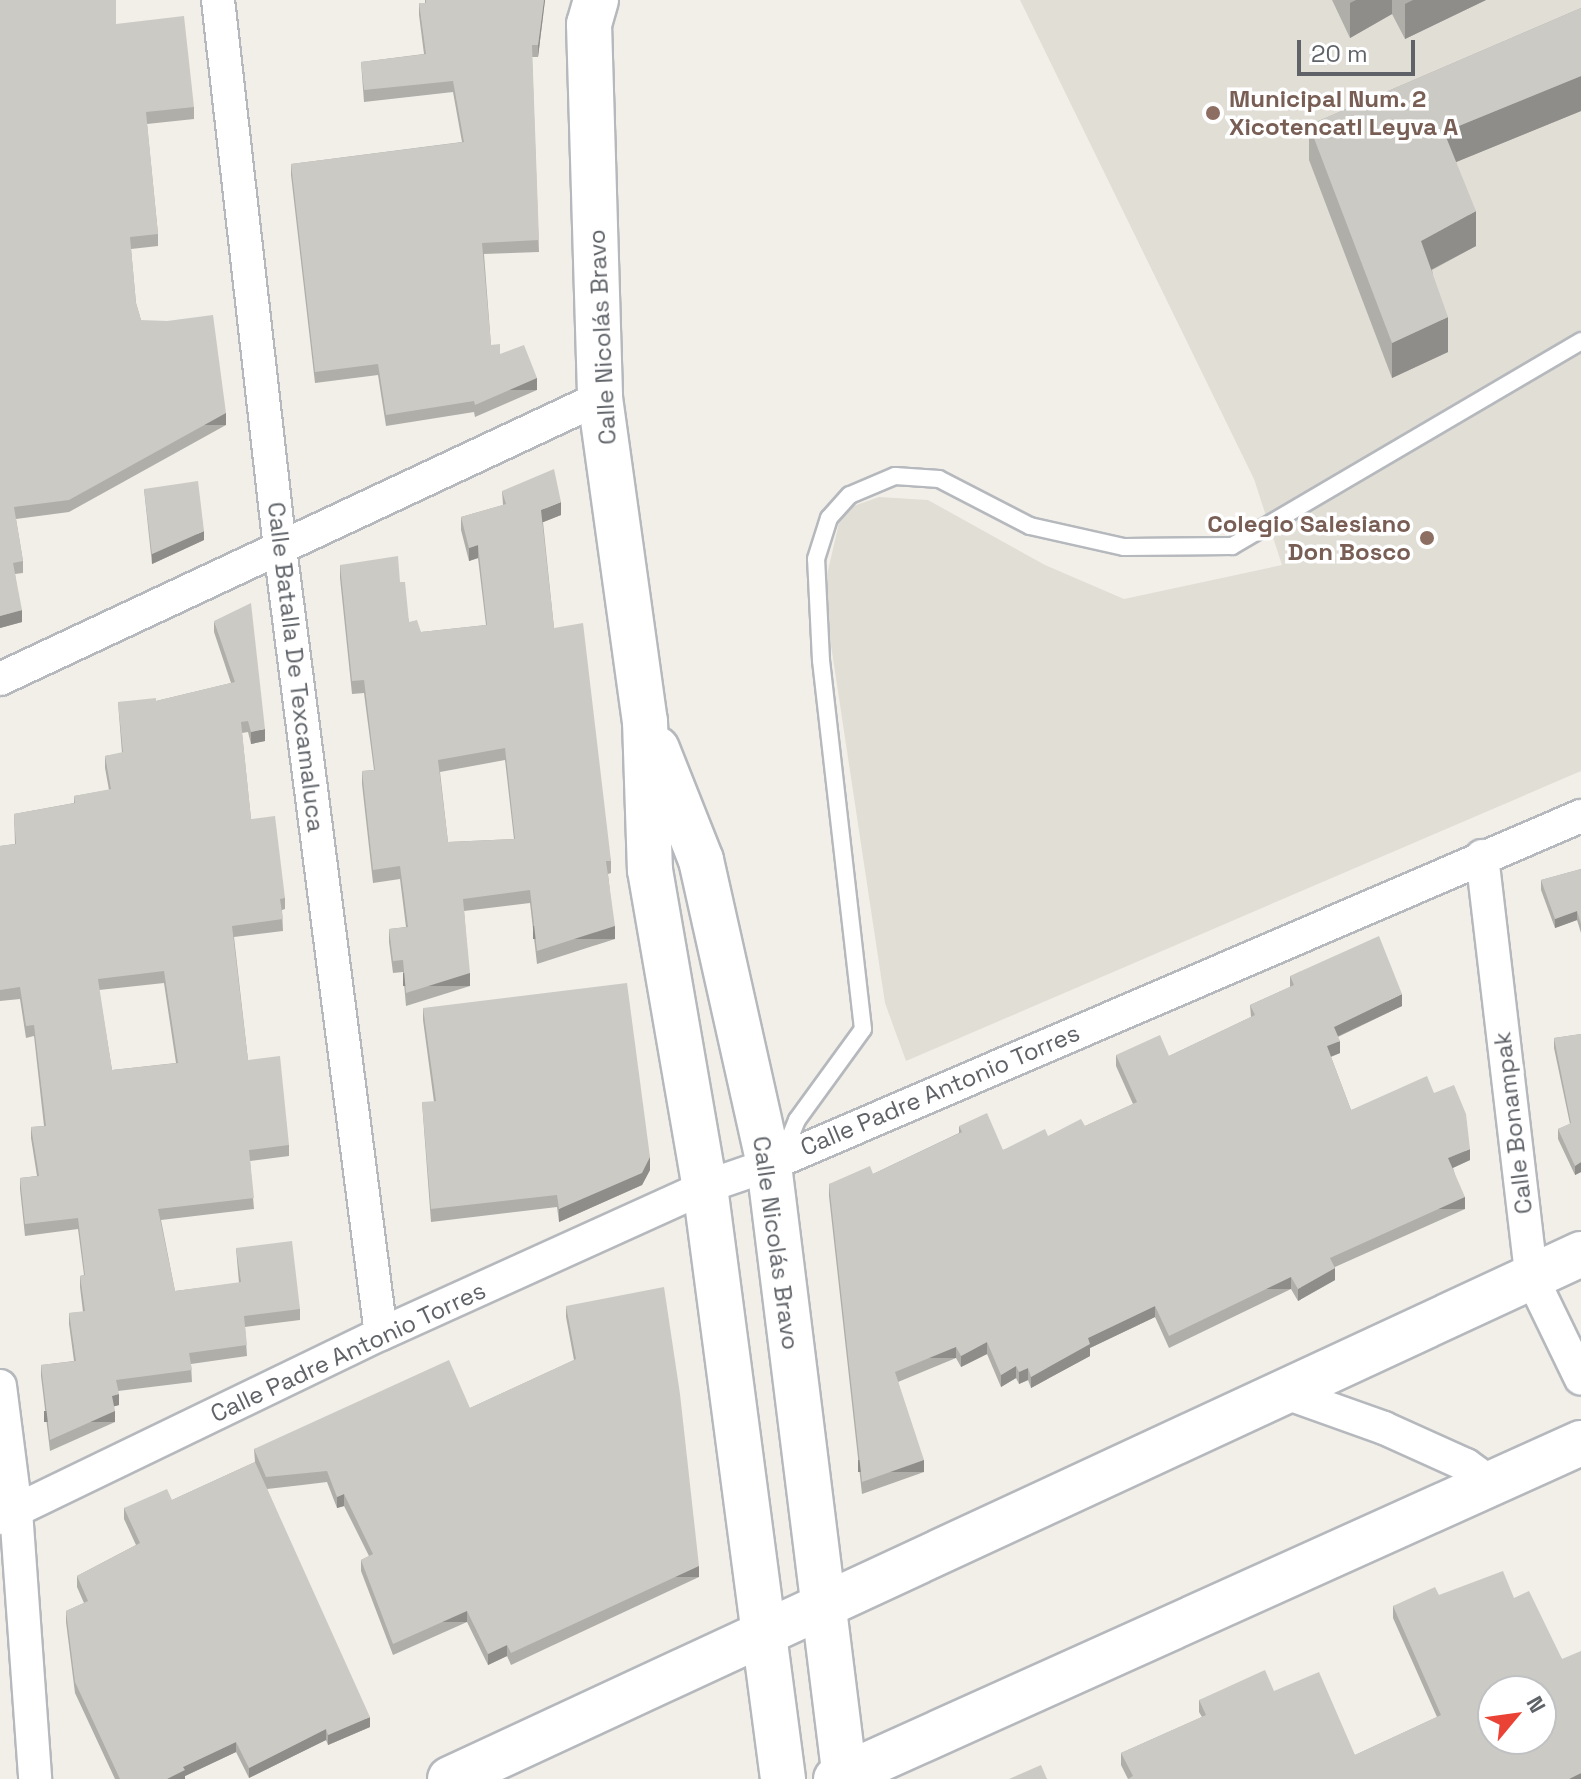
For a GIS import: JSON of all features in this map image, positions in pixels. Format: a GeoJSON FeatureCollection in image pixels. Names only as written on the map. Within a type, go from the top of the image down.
{"type":"FeatureCollection","features":[{"type":"Feature","properties":{"kind":"main road","name":"Calle Nicolás Bravo"},"geometry":{"type":"LineString","coordinates":[[596,0],[589,24],[600,398],[645,721],[650,870],[705,1187],[783,1779]]}},
{"type":"Feature","properties":{"kind":"main road","name":"Calle Nicolás Bravo"},"geometry":{"type":"LineString","coordinates":[[645,721],[701,860],[776,1162],[842,1778]]}},
{"type":"Feature","properties":{"kind":"main road"},"geometry":{"type":"LineString","coordinates":[[450,1779],[1581,1254]]}},
{"type":"Feature","properties":{"kind":"main road"},"geometry":{"type":"LineString","coordinates":[[842,1778],[1581,1443]]}},
{"type":"Feature","properties":{"kind":"street","name":"Calle Batalla De Texcamaluca"},"geometry":{"type":"LineString","coordinates":[[218,0],[280,548],[381,1334]]}},
{"type":"Feature","properties":{"kind":"street"},"geometry":{"type":"LineString","coordinates":[[0,679],[600,398]]}},
{"type":"Feature","properties":{"kind":"street","name":"Calle Padre Antonio Torres"},"geometry":{"type":"LineString","coordinates":[[8,1514],[381,1334],[705,1187],[776,1162],[1581,816]]}},
{"type":"Feature","properties":{"kind":"street","name":"Calle Bonampak"},"geometry":{"type":"LineString","coordinates":[[1482,856],[1531,1276],[1581,1379]]}},
{"type":"Feature","properties":{"kind":"street"},"geometry":{"type":"LineString","coordinates":[[0,1386],[8,1514],[35,1779]]}},
{"type":"Feature","properties":{"kind":"street"},"geometry":{"type":"LineString","coordinates":[[1283,1392],[1384,1428],[1466,1465],[1491,1483]]}},
{"type":"Feature","properties":{"kind":"lane"},"geometry":{"type":"LineString","coordinates":[[776,1162],[797,1120],[863,1029],[821,660],[816,559],[829,518],[850,495],[895,476],[939,479],[1030,526],[1124,547],[1232,546],[1581,341]]}},
{"type":"Feature","properties":{"kind":"shaded area","name":"Colegio Salesiano Don Bosco"},"geometry":{"type":"Polygon","coordinates":[[[1020,0],[1581,0],[1581,771],[906,1061],[885,1003],[823,592],[842,510],[879,497],[928,500],[1045,565],[1124,599],[1282,565],[1254,479],[1020,0]]]}},
{"type":"Feature","properties":{"kind":"building"},"geometry":{"type":"Polygon","coordinates":[[[0,0],[116,0],[116,24],[184,16],[194,107],[146,112],[158,234],[130,237],[136,303],[141,320],[167,321],[213,315],[226,413],[69,500],[14,507],[23,561],[13,563],[22,610],[0,616],[0,0]]]}},
{"type":"Feature","properties":{"kind":"building"},"geometry":{"type":"Polygon","coordinates":[[[426,0],[544,0],[538,45],[532,45],[539,240],[482,243],[491,345],[500,344],[500,354],[524,345],[537,378],[475,405],[474,401],[386,415],[378,364],[315,372],[291,164],[464,142],[453,81],[364,90],[361,62],[426,54],[419,3],[426,3],[426,0]]]}},
{"type":"Feature","properties":{"kind":"building"},"geometry":{"type":"Polygon","coordinates":[[[1581,8],[1581,76],[1444,132],[1476,211],[1421,241],[1448,317],[1392,343],[1309,125],[1581,8]]]}},
{"type":"Feature","properties":{"kind":"building"},"geometry":{"type":"Polygon","coordinates":[[[554,469],[561,502],[541,510],[554,628],[583,623],[611,861],[606,861],[615,926],[537,951],[530,890],[463,899],[470,973],[406,993],[403,960],[393,961],[389,929],[408,927],[400,866],[373,870],[362,771],[375,770],[364,680],[352,681],[340,565],[398,556],[400,582],[405,582],[409,622],[417,620],[421,632],[487,625],[478,545],[469,548],[461,517],[506,504],[502,491],[554,469]],[[505,748],[438,760],[448,842],[515,839],[505,748]]]}},
{"type":"Feature","properties":{"kind":"building"},"geometry":{"type":"Polygon","coordinates":[[[198,481],[204,531],[152,554],[144,489],[198,481]]]}},
{"type":"Feature","properties":{"kind":"building"},"geometry":{"type":"Polygon","coordinates":[[[251,603],[265,729],[251,732],[248,721],[241,722],[251,819],[275,816],[285,898],[280,899],[283,919],[232,926],[248,1060],[280,1056],[289,1145],[249,1150],[254,1198],[158,1209],[175,1291],[241,1282],[236,1248],[292,1241],[300,1309],[244,1316],[247,1345],[189,1353],[192,1370],[116,1380],[119,1394],[112,1396],[115,1411],[50,1440],[41,1365],[76,1361],[69,1313],[85,1311],[80,1276],[85,1275],[78,1218],[25,1224],[20,1178],[39,1176],[31,1127],[46,1126],[34,1025],[26,1026],[20,987],[0,990],[0,846],[16,844],[14,814],[75,803],[74,796],[111,789],[105,756],[123,752],[118,702],[156,698],[156,701],[235,682],[214,621],[251,603]],[[164,971],[98,979],[112,1070],[178,1063],[164,971]]]}},
{"type":"Feature","properties":{"kind":"building"},"geometry":{"type":"Polygon","coordinates":[[[1581,869],[1581,924],[1577,911],[1555,919],[1541,880],[1581,869]]]}},
{"type":"Feature","properties":{"kind":"building"},"geometry":{"type":"Polygon","coordinates":[[[1379,936],[1402,994],[1334,1027],[1340,1041],[1327,1046],[1351,1110],[1427,1076],[1434,1093],[1454,1085],[1466,1114],[1470,1149],[1448,1158],[1465,1197],[1330,1258],[1335,1268],[1298,1289],[1291,1277],[1169,1336],[1155,1306],[1088,1338],[1090,1344],[1031,1377],[1028,1368],[1019,1372],[1016,1366],[1001,1375],[987,1342],[961,1356],[956,1347],[895,1372],[924,1460],[862,1482],[829,1184],[870,1166],[873,1174],[962,1132],[959,1126],[987,1113],[1003,1150],[1045,1129],[1048,1136],[1081,1119],[1085,1126],[1137,1102],[1116,1055],[1160,1035],[1169,1056],[1255,1015],[1250,1005],[1294,985],[1290,976],[1379,936]]]}},
{"type":"Feature","properties":{"kind":"building"},"geometry":{"type":"Polygon","coordinates":[[[627,983],[650,1157],[642,1173],[559,1209],[557,1195],[431,1209],[422,1102],[436,1101],[423,1008],[627,983]]]}},
{"type":"Feature","properties":{"kind":"building"},"geometry":{"type":"Polygon","coordinates":[[[1581,1034],[1581,1162],[1575,1166],[1558,1129],[1571,1123],[1554,1038],[1581,1034]]]}},
{"type":"Feature","properties":{"kind":"building"},"geometry":{"type":"Polygon","coordinates":[[[664,1287],[680,1394],[699,1566],[511,1653],[507,1645],[488,1654],[467,1611],[393,1644],[361,1560],[373,1554],[344,1494],[337,1497],[327,1471],[266,1477],[254,1449],[449,1360],[470,1408],[576,1359],[566,1306],[664,1287]]]}},
{"type":"Feature","properties":{"kind":"building"},"geometry":{"type":"Polygon","coordinates":[[[255,1462],[370,1717],[328,1735],[326,1729],[249,1768],[236,1742],[183,1767],[185,1770],[167,1779],[120,1779],[75,1682],[66,1611],[88,1601],[77,1576],[140,1543],[124,1508],[167,1489],[172,1500],[255,1462]]]}},
{"type":"Feature","properties":{"kind":"building"},"geometry":{"type":"Polygon","coordinates":[[[1503,1571],[1514,1598],[1529,1591],[1562,1659],[1581,1651],[1581,1773],[1569,1779],[1128,1779],[1133,1776],[1121,1753],[1206,1715],[1199,1700],[1265,1670],[1274,1691],[1319,1672],[1355,1755],[1441,1715],[1393,1606],[1435,1587],[1439,1595],[1503,1571]]]}},
{"type":"Feature","properties":{"kind":"building"},"geometry":{"type":"Polygon","coordinates":[[[1041,1765],[1047,1779],[1009,1779],[1041,1765]]]}},
{"type":"Feature","properties":{"kind":"place","name":"Municipal Num. 2 Xicotencatl Leyva A"},"geometry":{"type":"Point","coordinates":[1213,113]}},
{"type":"Feature","properties":{"kind":"place","name":"Colegio Salesiano Don Bosco"},"geometry":{"type":"Point","coordinates":[1427,538]}}]}
